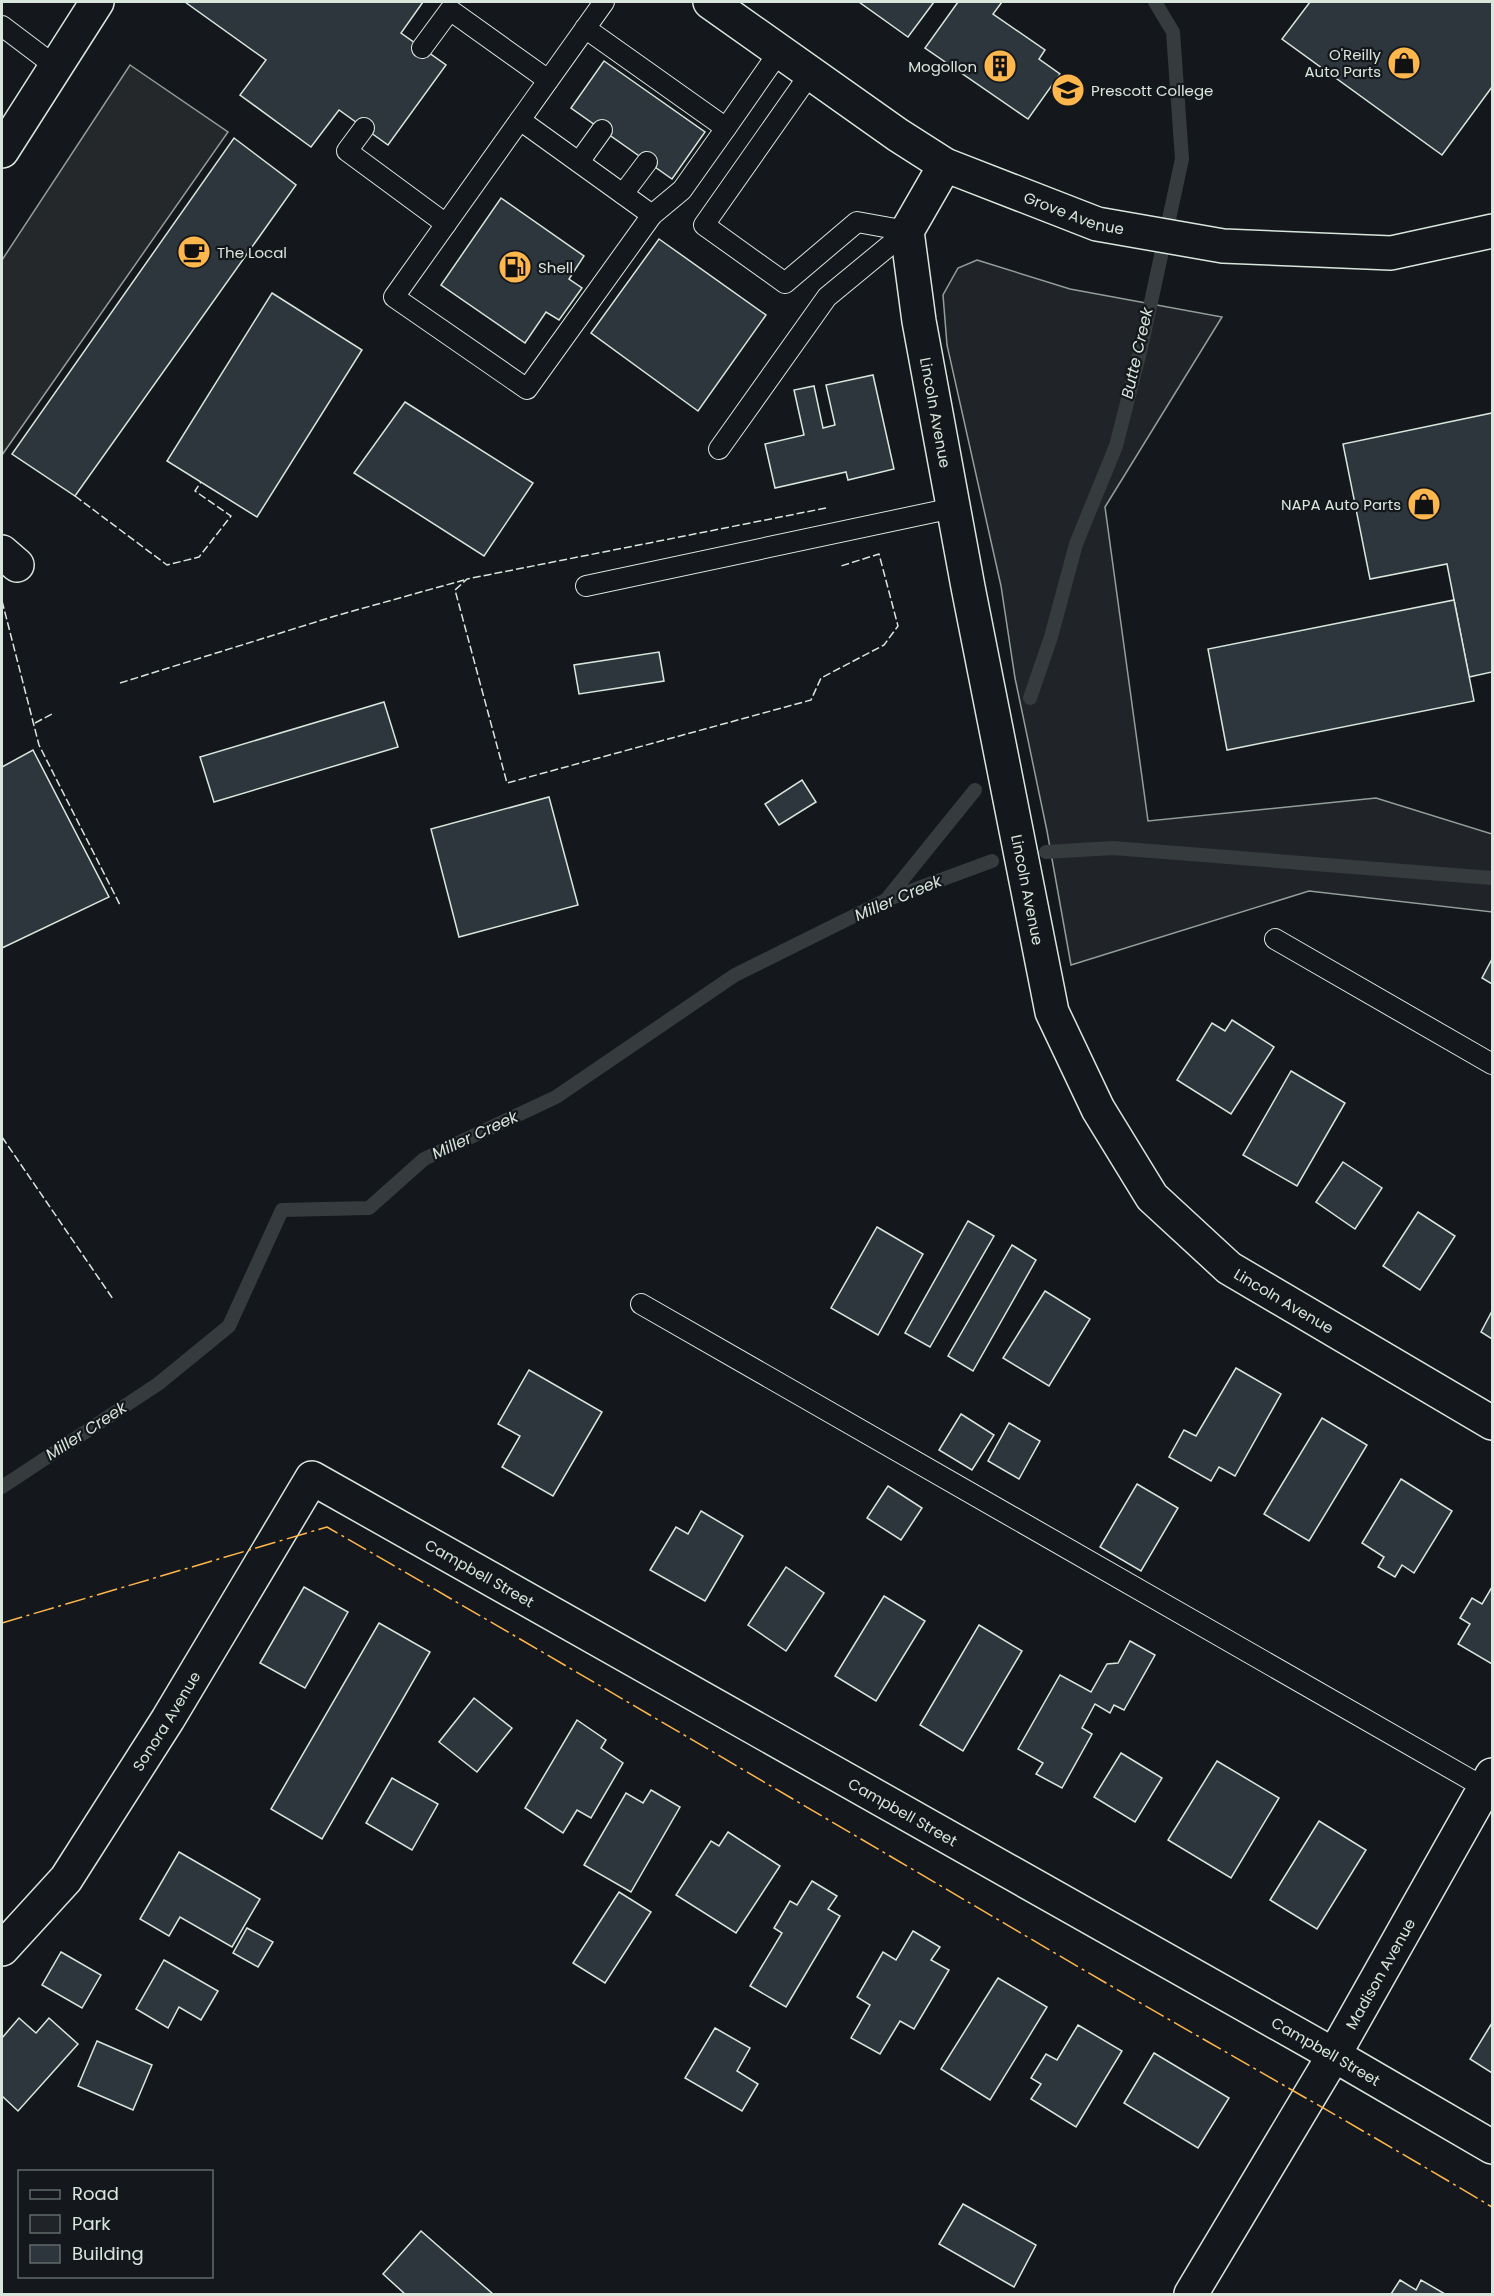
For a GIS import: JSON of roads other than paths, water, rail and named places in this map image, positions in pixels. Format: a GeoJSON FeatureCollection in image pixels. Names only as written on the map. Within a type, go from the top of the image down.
{"type":"FeatureCollection","features":[{"type":"Feature","properties":{"kind":"street"},"geometry":{"type":"LineString","coordinates":[[2,151],[97,2]]}},
{"type":"Feature","properties":{"kind":"street","name":"Grove Avenue"},"geometry":{"type":"LineString","coordinates":[[710,2],[810,74],[945,165],[1097,224],[1223,246],[1391,253],[1492,231]]}},
{"type":"Feature","properties":{"kind":"street"},"geometry":{"type":"LineString","coordinates":[[907,231],[945,165]]}},
{"type":"Feature","properties":{"kind":"street","name":"Lincoln Avenue"},"geometry":{"type":"LineString","coordinates":[[907,231],[919,321],[953,508],[1052,1012],[1098,1109],[1152,1197],[1229,1268],[1492,1423]]}},
{"type":"Feature","properties":{"kind":"street","name":"Sonora Avenue"},"geometry":{"type":"LineString","coordinates":[[2,1949],[66,1879],[168,1719],[312,1478]]}},
{"type":"Feature","properties":{"kind":"street","name":"Campbell Street"},"geometry":{"type":"LineString","coordinates":[[312,1478],[1334,2055],[1492,2147]]}},
{"type":"Feature","properties":{"kind":"street","name":"Madison Avenue"},"geometry":{"type":"LineString","coordinates":[[1191,2295],[1334,2055],[1489,1781]]}},
{"type":"Feature","properties":{"kind":"lane"},"geometry":{"type":"LineString","coordinates":[[604,2],[394,297],[527,389],[652,215],[682,190],[779,52]]}},
{"type":"Feature","properties":{"kind":"lane"},"geometry":{"type":"LineString","coordinates":[[422,48],[450,10],[548,80]]}},
{"type":"Feature","properties":{"kind":"lane"},"geometry":{"type":"LineString","coordinates":[[2,26],[56,66]]}},
{"type":"Feature","properties":{"kind":"lane"},"geometry":{"type":"LineString","coordinates":[[585,28],[640,77],[685,109],[726,128]]}},
{"type":"Feature","properties":{"kind":"lane"},"geometry":{"type":"LineString","coordinates":[[810,74],[704,225],[785,283],[857,222],[907,231]]}},
{"type":"Feature","properties":{"kind":"lane"},"geometry":{"type":"LineString","coordinates":[[520,120],[652,215]]}},
{"type":"Feature","properties":{"kind":"lane"},"geometry":{"type":"LineString","coordinates":[[364,128],[347,151],[446,224]]}},
{"type":"Feature","properties":{"kind":"lane"},"geometry":{"type":"LineString","coordinates":[[579,162],[602,130]]}},
{"type":"Feature","properties":{"kind":"lane"},"geometry":{"type":"LineString","coordinates":[[623,194],[647,162]]}},
{"type":"Feature","properties":{"kind":"lane"},"geometry":{"type":"LineString","coordinates":[[719,448],[827,297],[907,231]]}},
{"type":"Feature","properties":{"kind":"lane"},"geometry":{"type":"LineString","coordinates":[[586,586],[953,508]]}},
{"type":"Feature","properties":{"kind":"lane"},"geometry":{"type":"LineString","coordinates":[[1275,939],[1492,1064]]}},
{"type":"Feature","properties":{"kind":"lane"},"geometry":{"type":"LineString","coordinates":[[641,1304],[1489,1781]]}},
{"type":"Feature","properties":{"kind":"waterway","name":"Butte Creek"},"geometry":{"type":"LineString","coordinates":[[1030,698],[1051,637],[1076,544],[1116,446],[1141,348],[1182,159],[1173,32],[1155,2]]}},
{"type":"Feature","properties":{"kind":"waterway","name":"Butte Creek"},"geometry":{"type":"LineString","coordinates":[[886,900],[975,790]]}},
{"type":"Feature","properties":{"kind":"waterway"},"geometry":{"type":"LineString","coordinates":[[1046,852],[1113,848],[1492,878]]}},
{"type":"Feature","properties":{"kind":"waterway","name":"Miller Creek"},"geometry":{"type":"LineString","coordinates":[[2,1487],[158,1384],[229,1326],[282,1210],[369,1208],[424,1159],[556,1097],[735,975],[886,900],[992,861]]}},
{"type":"Feature","properties":{"kind":"place","name":"O'Reilly Auto Parts"},"geometry":{"type":"Point","coordinates":[1404,63]}},
{"type":"Feature","properties":{"kind":"place","name":"Mogollon"},"geometry":{"type":"Point","coordinates":[1000,66]}},
{"type":"Feature","properties":{"kind":"place","name":"Prescott College"},"geometry":{"type":"Point","coordinates":[1068,90]}},
{"type":"Feature","properties":{"kind":"place","name":"The Local"},"geometry":{"type":"Point","coordinates":[194,252]}},
{"type":"Feature","properties":{"kind":"place","name":"Shell"},"geometry":{"type":"Point","coordinates":[515,267]}},
{"type":"Feature","properties":{"kind":"place","name":"NAPA Auto Parts"},"geometry":{"type":"Point","coordinates":[1424,504]}}]}
